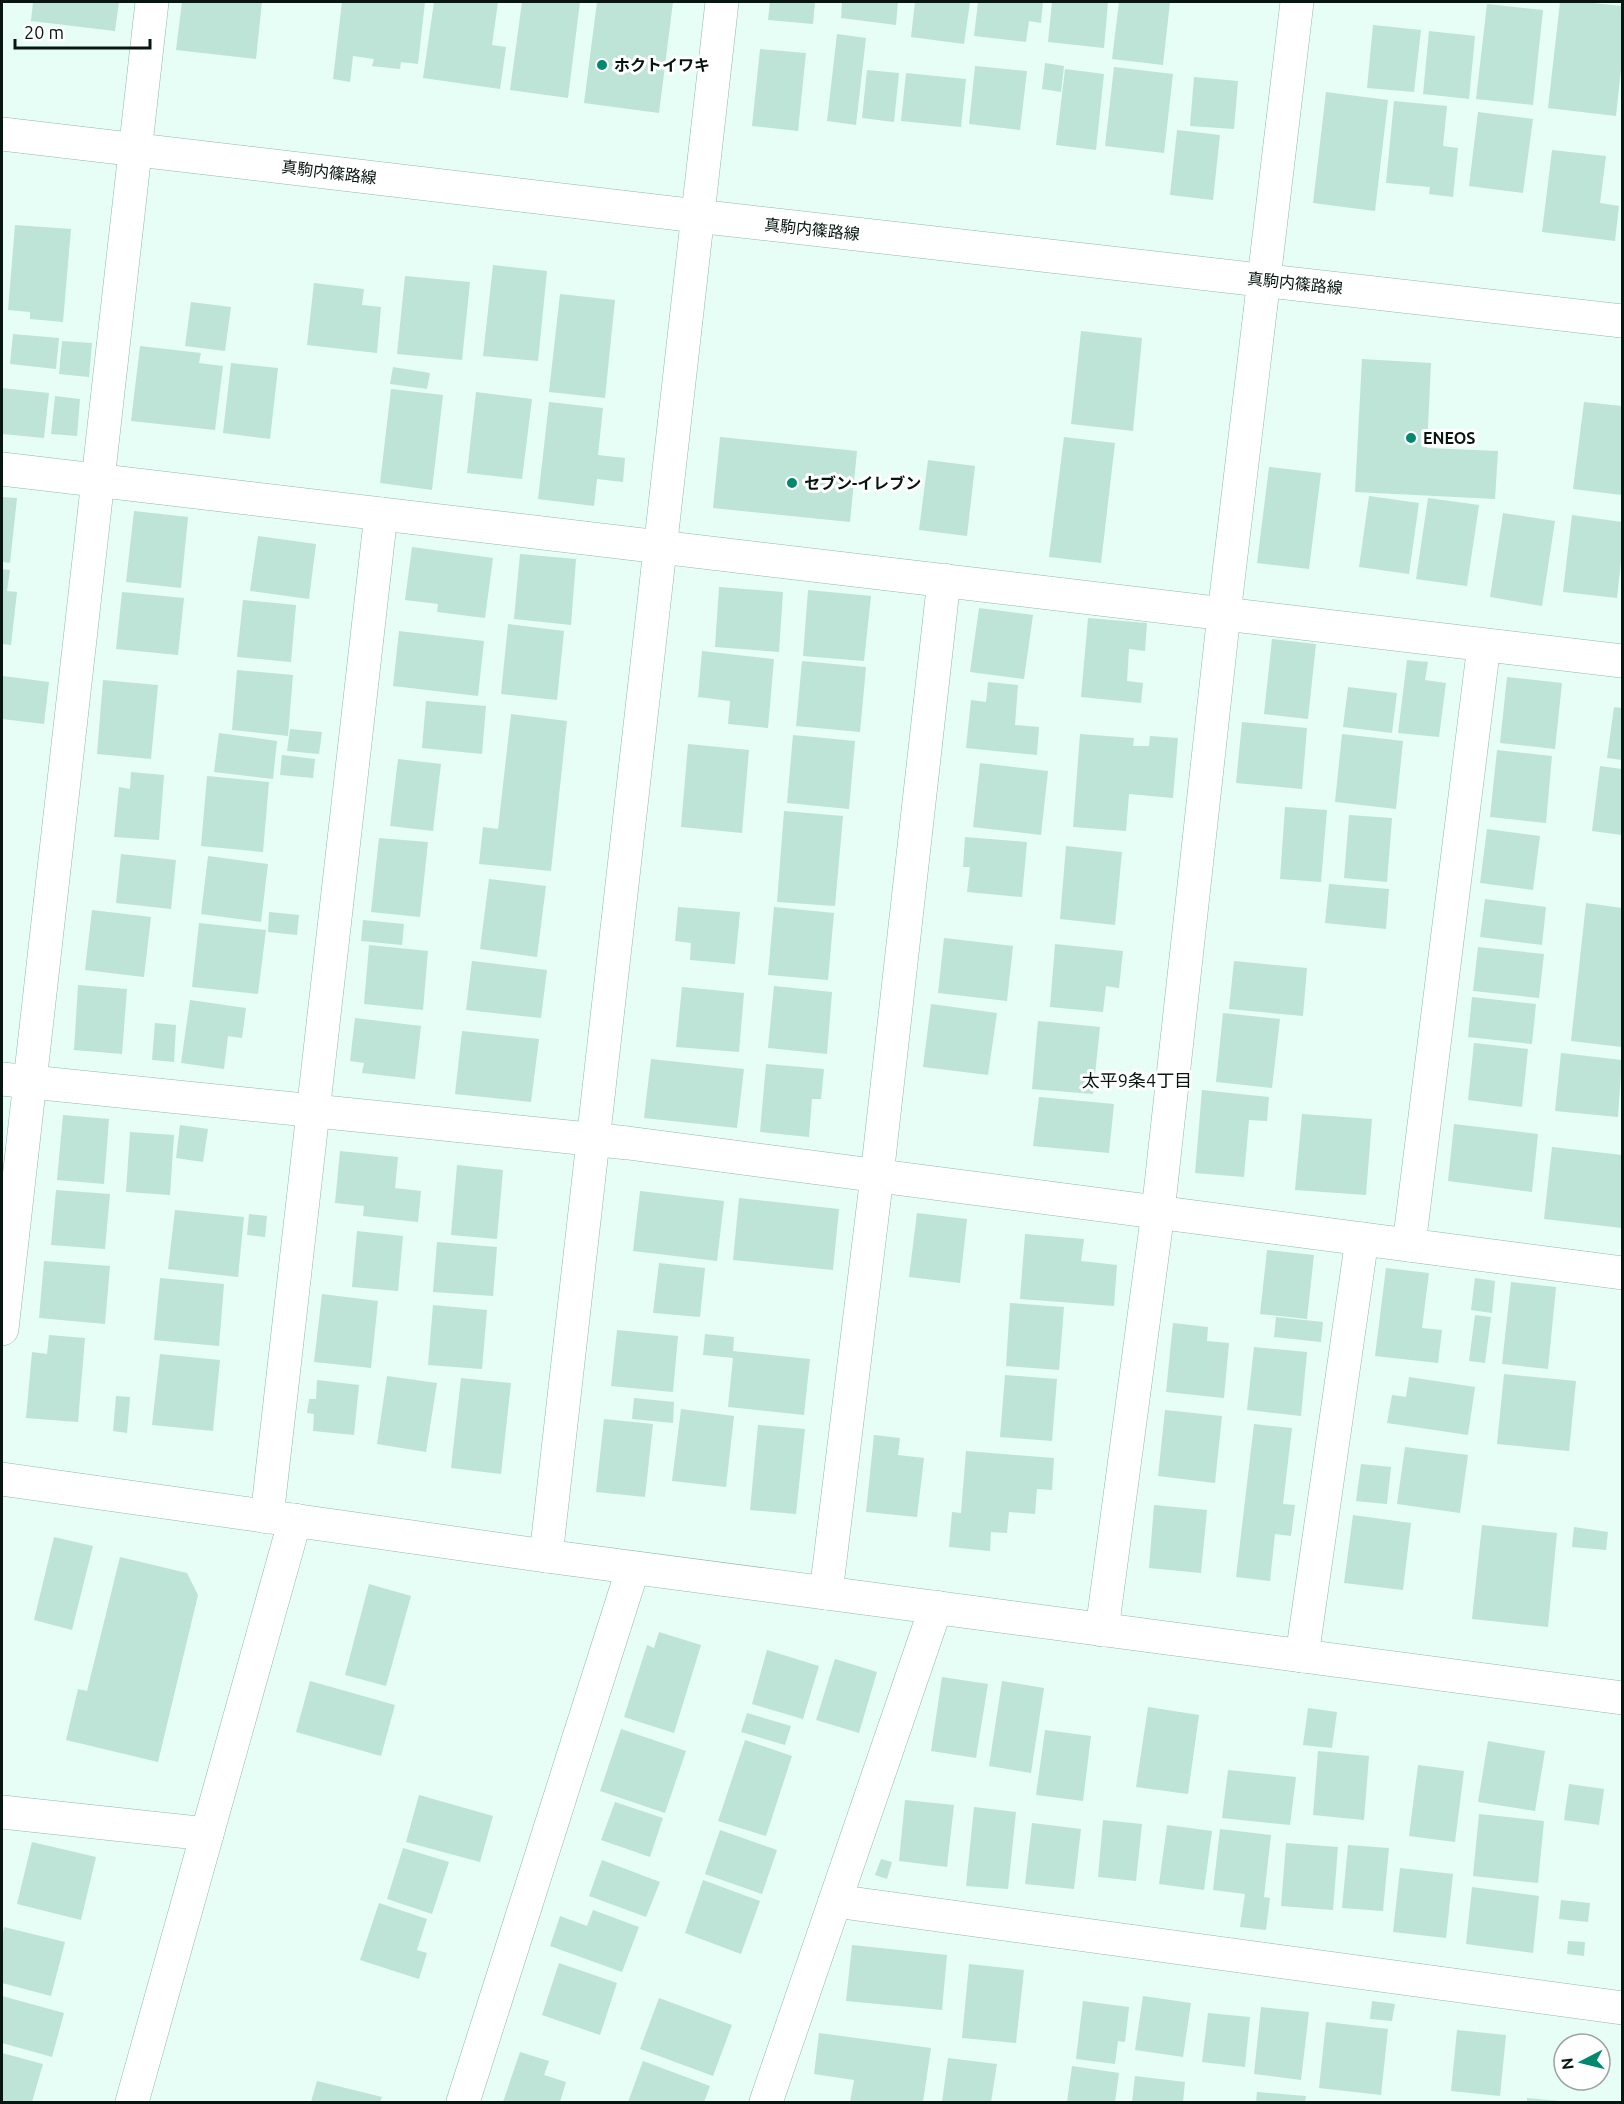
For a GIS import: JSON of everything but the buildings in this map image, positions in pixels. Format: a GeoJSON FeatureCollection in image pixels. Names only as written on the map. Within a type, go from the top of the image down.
{"type":"FeatureCollection","features":[{"type":"Feature","properties":{"kind":"street"},"geometry":{"type":"LineString","coordinates":[[2,1329],[16,1080],[99,481],[152,2]]}},
{"type":"Feature","properties":{"kind":"street"},"geometry":{"type":"LineString","coordinates":[[546,1556],[722,2]]}},
{"type":"Feature","properties":{"kind":"street"},"geometry":{"type":"LineString","coordinates":[[1102,1630],[1158,1212],[1224,614],[1297,2]]}},
{"type":"Feature","properties":{"kind":"street","name":"真駒内篠路線"},"geometry":{"type":"LineString","coordinates":[[2,134],[697,216],[1623,321]]}},
{"type":"Feature","properties":{"kind":"street"},"geometry":{"type":"LineString","coordinates":[[2,470],[1623,661]]}},
{"type":"Feature","properties":{"kind":"street"},"geometry":{"type":"LineString","coordinates":[[132,2103],[207,1833],[281,1518],[313,1111],[381,514]]}},
{"type":"Feature","properties":{"kind":"street"},"geometry":{"type":"LineString","coordinates":[[826,1593],[877,1176],[944,580]]}},
{"type":"Feature","properties":{"kind":"street"},"geometry":{"type":"LineString","coordinates":[[1409,1245],[1484,645]]}},
{"type":"Feature","properties":{"kind":"street"},"geometry":{"type":"LineString","coordinates":[[16,1080],[593,1139],[1623,1273]]}},
{"type":"Feature","properties":{"kind":"street"},"geometry":{"type":"LineString","coordinates":[[1302,1656],[1362,1239]]}},
{"type":"Feature","properties":{"kind":"street"},"geometry":{"type":"LineString","coordinates":[[2,1479],[633,1568],[1623,1698]]}},
{"type":"Feature","properties":{"kind":"street"},"geometry":{"type":"LineString","coordinates":[[463,2103],[633,1568]]}},
{"type":"Feature","properties":{"kind":"street"},"geometry":{"type":"LineString","coordinates":[[766,2103],[936,1607]]}},
{"type":"Feature","properties":{"kind":"street"},"geometry":{"type":"LineString","coordinates":[[2,1812],[207,1833]]}},
{"type":"Feature","properties":{"kind":"street"},"geometry":{"type":"LineString","coordinates":[[836,1901],[1623,2008]]}},
{"type":"Feature","properties":{"kind":"place","name":"ホクトイワキ"},"geometry":{"type":"Point","coordinates":[602,65]}},
{"type":"Feature","properties":{"kind":"place","name":"ENEOS"},"geometry":{"type":"Point","coordinates":[1411,438]}},
{"type":"Feature","properties":{"kind":"place","name":"セブン-イレブン"},"geometry":{"type":"Point","coordinates":[792,483]}},
{"type":"Feature","properties":{"kind":"district","name":"太平9条4丁目"},"geometry":{"type":"Point","coordinates":[1137,1081]}}]}
